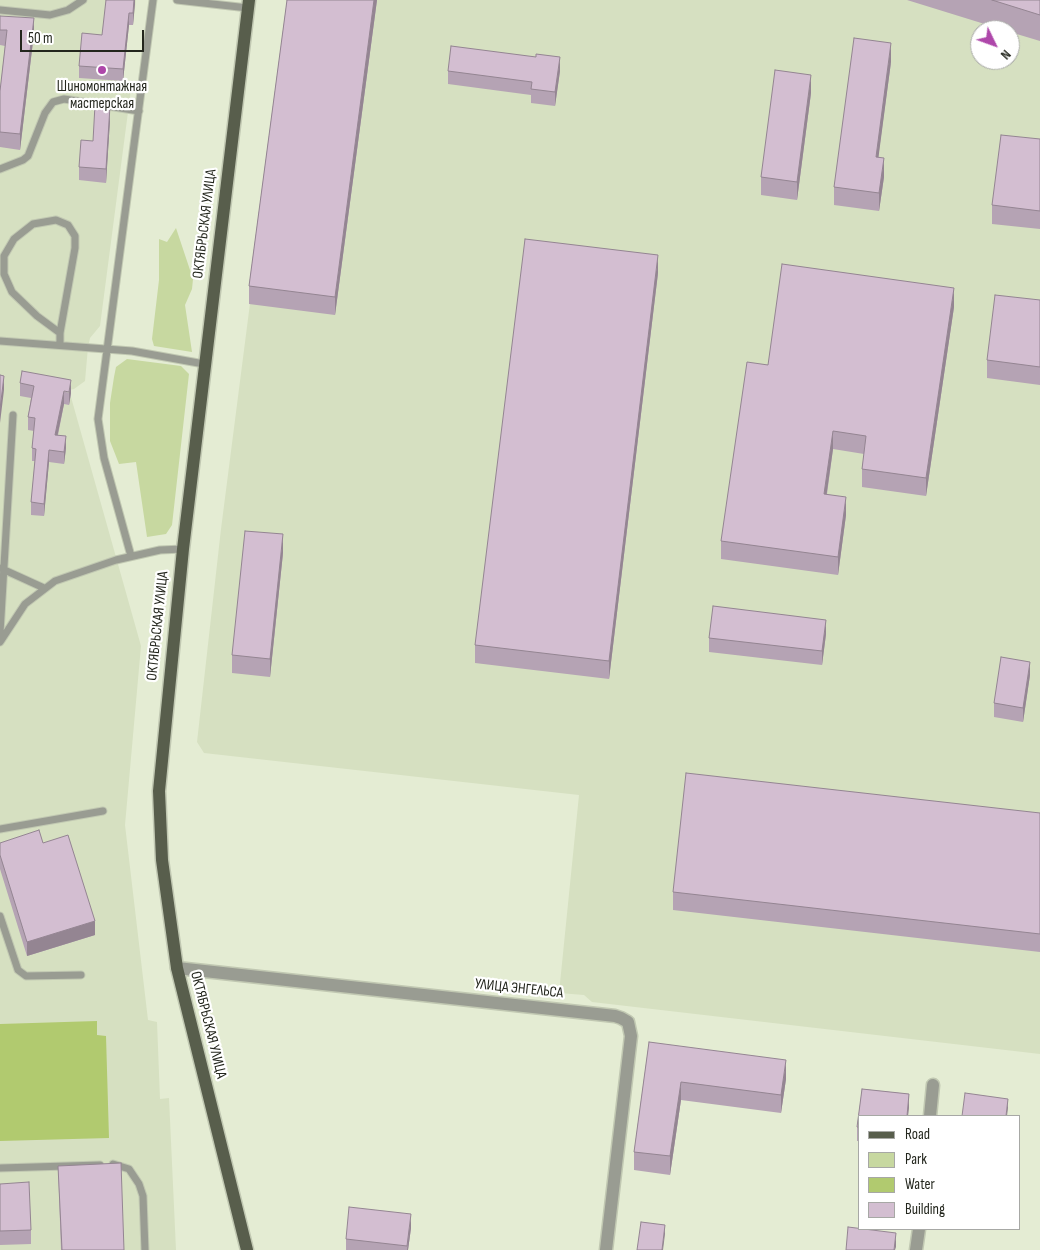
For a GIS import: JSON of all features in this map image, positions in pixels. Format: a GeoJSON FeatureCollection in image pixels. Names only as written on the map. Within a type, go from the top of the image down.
{"type":"FeatureCollection","features":[{"type":"Feature","properties":{"kind":"main road","name":"ОКТЯБРЬСКАЯ УЛИЦА"},"geometry":{"type":"LineString","coordinates":[[247,1250],[177,968],[162,860],[159,791],[204,364],[249,4]]}},
{"type":"Feature","properties":{"kind":"street","name":"УЛИЦА ЭНГЕЛЬСА"},"geometry":{"type":"LineString","coordinates":[[177,968],[606,1015],[621,1018],[628,1022],[631,1036],[606,1250]]}},
{"type":"Feature","properties":{"kind":"street"},"geometry":{"type":"LineString","coordinates":[[930,1115],[933,1085]]}},
{"type":"Feature","properties":{"kind":"street"},"geometry":{"type":"LineString","coordinates":[[916,1250],[919,1230]]}},
{"type":"Feature","properties":{"kind":"lane"},"geometry":{"type":"LineString","coordinates":[[0,10],[50,15],[68,10],[83,0]]}},
{"type":"Feature","properties":{"kind":"lane"},"geometry":{"type":"LineString","coordinates":[[131,556],[99,434],[98,420],[109,348],[153,0]]}},
{"type":"Feature","properties":{"kind":"lane"},"geometry":{"type":"LineString","coordinates":[[177,0],[249,4]]}},
{"type":"Feature","properties":{"kind":"lane"},"geometry":{"type":"LineString","coordinates":[[0,169],[23,160],[28,156],[45,113],[53,102],[64,99],[138,111]]}},
{"type":"Feature","properties":{"kind":"lane"},"geometry":{"type":"LineString","coordinates":[[60,333],[37,316],[12,292],[4,274],[4,256],[14,239],[33,224],[56,220],[68,226],[75,236],[75,248],[60,333],[60,345]]}},
{"type":"Feature","properties":{"kind":"lane"},"geometry":{"type":"LineString","coordinates":[[0,341],[109,348],[204,364]]}},
{"type":"Feature","properties":{"kind":"lane"},"geometry":{"type":"LineString","coordinates":[[0,633],[1,569],[13,415]]}},
{"type":"Feature","properties":{"kind":"lane"},"geometry":{"type":"LineString","coordinates":[[0,642],[25,604],[44,588],[68,575],[131,556],[160,550],[183,549]]}},
{"type":"Feature","properties":{"kind":"lane"},"geometry":{"type":"LineString","coordinates":[[1,569],[44,588]]}},
{"type":"Feature","properties":{"kind":"lane"},"geometry":{"type":"LineString","coordinates":[[0,829],[103,812]]}},
{"type":"Feature","properties":{"kind":"lane"},"geometry":{"type":"LineString","coordinates":[[0,916],[18,970],[26,976],[81,975]]}},
{"type":"Feature","properties":{"kind":"lane"},"geometry":{"type":"LineString","coordinates":[[0,1168],[115,1164],[130,1169],[136,1176],[144,1196],[144,1250]]}},
{"type":"Feature","properties":{"kind":"shaded area"},"geometry":{"type":"Polygon","coordinates":[[[0,0],[136,0],[133,25],[129,25],[123,78],[131,89],[100,326],[90,338],[85,381],[74,389],[69,390],[141,646],[125,825],[148,1020],[157,1022],[160,1099],[169,1098],[176,1250],[0,1250],[0,0]]]}},
{"type":"Feature","properties":{"kind":"shaded area"},"geometry":{"type":"Polygon","coordinates":[[[289,0],[1040,0],[1040,1054],[592,1002],[584,995],[559,993],[579,795],[204,753],[197,742],[221,529],[289,0]]]}},
{"type":"Feature","properties":{"kind":"green space"},"geometry":{"type":"Polygon","coordinates":[[[176,228],[193,279],[192,289],[185,305],[192,352],[154,346],[152,339],[159,280],[159,239],[167,242],[176,228]]]}},
{"type":"Feature","properties":{"kind":"green space"},"geometry":{"type":"Polygon","coordinates":[[[127,359],[181,366],[189,374],[172,525],[166,534],[147,537],[136,462],[119,464],[110,441],[110,403],[116,367],[127,359]]]}},
{"type":"Feature","properties":{"kind":"water"},"geometry":{"type":"Polygon","coordinates":[[[97,1021],[97,1035],[106,1036],[109,1138],[0,1141],[0,1024],[97,1021]]]}},
{"type":"Feature","properties":{"kind":"building"},"geometry":{"type":"Polygon","coordinates":[[[106,0],[134,0],[133,13],[129,13],[123,69],[79,66],[82,33],[102,35],[106,0]]]}},
{"type":"Feature","properties":{"kind":"building"},"geometry":{"type":"Polygon","coordinates":[[[287,0],[374,0],[335,297],[249,286],[287,0]]]}},
{"type":"Feature","properties":{"kind":"building"},"geometry":{"type":"Polygon","coordinates":[[[992,0],[1040,0],[1040,15],[992,0]]]}},
{"type":"Feature","properties":{"kind":"building"},"geometry":{"type":"Polygon","coordinates":[[[0,16],[34,18],[20,134],[0,132],[0,91],[7,30],[0,30],[0,16]]]}},
{"type":"Feature","properties":{"kind":"building"},"geometry":{"type":"Polygon","coordinates":[[[854,38],[891,43],[876,157],[884,158],[879,193],[834,187],[854,38]]]}},
{"type":"Feature","properties":{"kind":"building"},"geometry":{"type":"Polygon","coordinates":[[[451,46],[536,57],[536,54],[560,57],[555,92],[531,89],[532,82],[448,71],[451,46]]]}},
{"type":"Feature","properties":{"kind":"building"},"geometry":{"type":"Polygon","coordinates":[[[775,70],[811,75],[797,182],[761,177],[775,70]]]}},
{"type":"Feature","properties":{"kind":"building"},"geometry":{"type":"Polygon","coordinates":[[[95,105],[110,106],[106,169],[79,167],[81,140],[93,141],[95,105]]]}},
{"type":"Feature","properties":{"kind":"building"},"geometry":{"type":"Polygon","coordinates":[[[1001,135],[1040,139],[1040,211],[992,205],[1001,135]]]}},
{"type":"Feature","properties":{"kind":"building"},"geometry":{"type":"Polygon","coordinates":[[[525,239],[658,255],[609,661],[475,645],[525,239]]]}},
{"type":"Feature","properties":{"kind":"building"},"geometry":{"type":"Polygon","coordinates":[[[782,264],[954,288],[926,478],[862,469],[866,436],[833,431],[824,494],[846,497],[838,557],[721,541],[747,362],[768,365],[782,264]]]}},
{"type":"Feature","properties":{"kind":"building"},"geometry":{"type":"Polygon","coordinates":[[[995,295],[1040,300],[1040,367],[987,360],[995,295]]]}},
{"type":"Feature","properties":{"kind":"building"},"geometry":{"type":"Polygon","coordinates":[[[22,371],[71,380],[69,392],[64,391],[55,435],[66,436],[64,452],[49,450],[44,504],[31,502],[36,449],[32,448],[35,418],[28,417],[34,386],[20,383],[22,371]]]}},
{"type":"Feature","properties":{"kind":"building"},"geometry":{"type":"Polygon","coordinates":[[[0,375],[4,376],[0,409],[0,375]]]}},
{"type":"Feature","properties":{"kind":"building"},"geometry":{"type":"Polygon","coordinates":[[[245,531],[283,534],[270,659],[232,655],[245,531]]]}},
{"type":"Feature","properties":{"kind":"building"},"geometry":{"type":"Polygon","coordinates":[[[713,606],[826,620],[822,651],[709,638],[713,606]]]}},
{"type":"Feature","properties":{"kind":"building"},"geometry":{"type":"Polygon","coordinates":[[[1001,657],[1030,662],[1023,708],[994,703],[1001,657]]]}},
{"type":"Feature","properties":{"kind":"building"},"geometry":{"type":"Polygon","coordinates":[[[686,773],[1040,813],[1040,934],[673,892],[686,773]]]}},
{"type":"Feature","properties":{"kind":"building"},"geometry":{"type":"Polygon","coordinates":[[[39,830],[43,843],[68,835],[95,921],[27,942],[0,855],[0,843],[39,830]]]}},
{"type":"Feature","properties":{"kind":"building"},"geometry":{"type":"Polygon","coordinates":[[[649,1042],[786,1060],[781,1095],[681,1082],[670,1156],[634,1152],[649,1042]]]}},
{"type":"Feature","properties":{"kind":"building"},"geometry":{"type":"Polygon","coordinates":[[[862,1089],[909,1094],[907,1115],[859,1115],[862,1089]]]}},
{"type":"Feature","properties":{"kind":"building"},"geometry":{"type":"Polygon","coordinates":[[[965,1093],[1008,1099],[1006,1115],[962,1115],[965,1093]]]}},
{"type":"Feature","properties":{"kind":"building"},"geometry":{"type":"Polygon","coordinates":[[[121,1163],[124,1250],[62,1250],[58,1166],[121,1163]]]}},
{"type":"Feature","properties":{"kind":"building"},"geometry":{"type":"Polygon","coordinates":[[[29,1182],[31,1230],[0,1231],[0,1184],[29,1182]]]}},
{"type":"Feature","properties":{"kind":"building"},"geometry":{"type":"Polygon","coordinates":[[[349,1207],[411,1214],[407,1246],[346,1239],[349,1207]]]}},
{"type":"Feature","properties":{"kind":"building"},"geometry":{"type":"Polygon","coordinates":[[[641,1222],[665,1225],[662,1250],[637,1250],[641,1222]]]}},
{"type":"Feature","properties":{"kind":"building"},"geometry":{"type":"Polygon","coordinates":[[[848,1227],[858,1228],[858,1230],[896,1233],[894,1250],[846,1250],[848,1227]]]}},
{"type":"Feature","properties":{"kind":"place","name":"Шиномонтажная мастерская"},"geometry":{"type":"Point","coordinates":[102,70]}}]}
